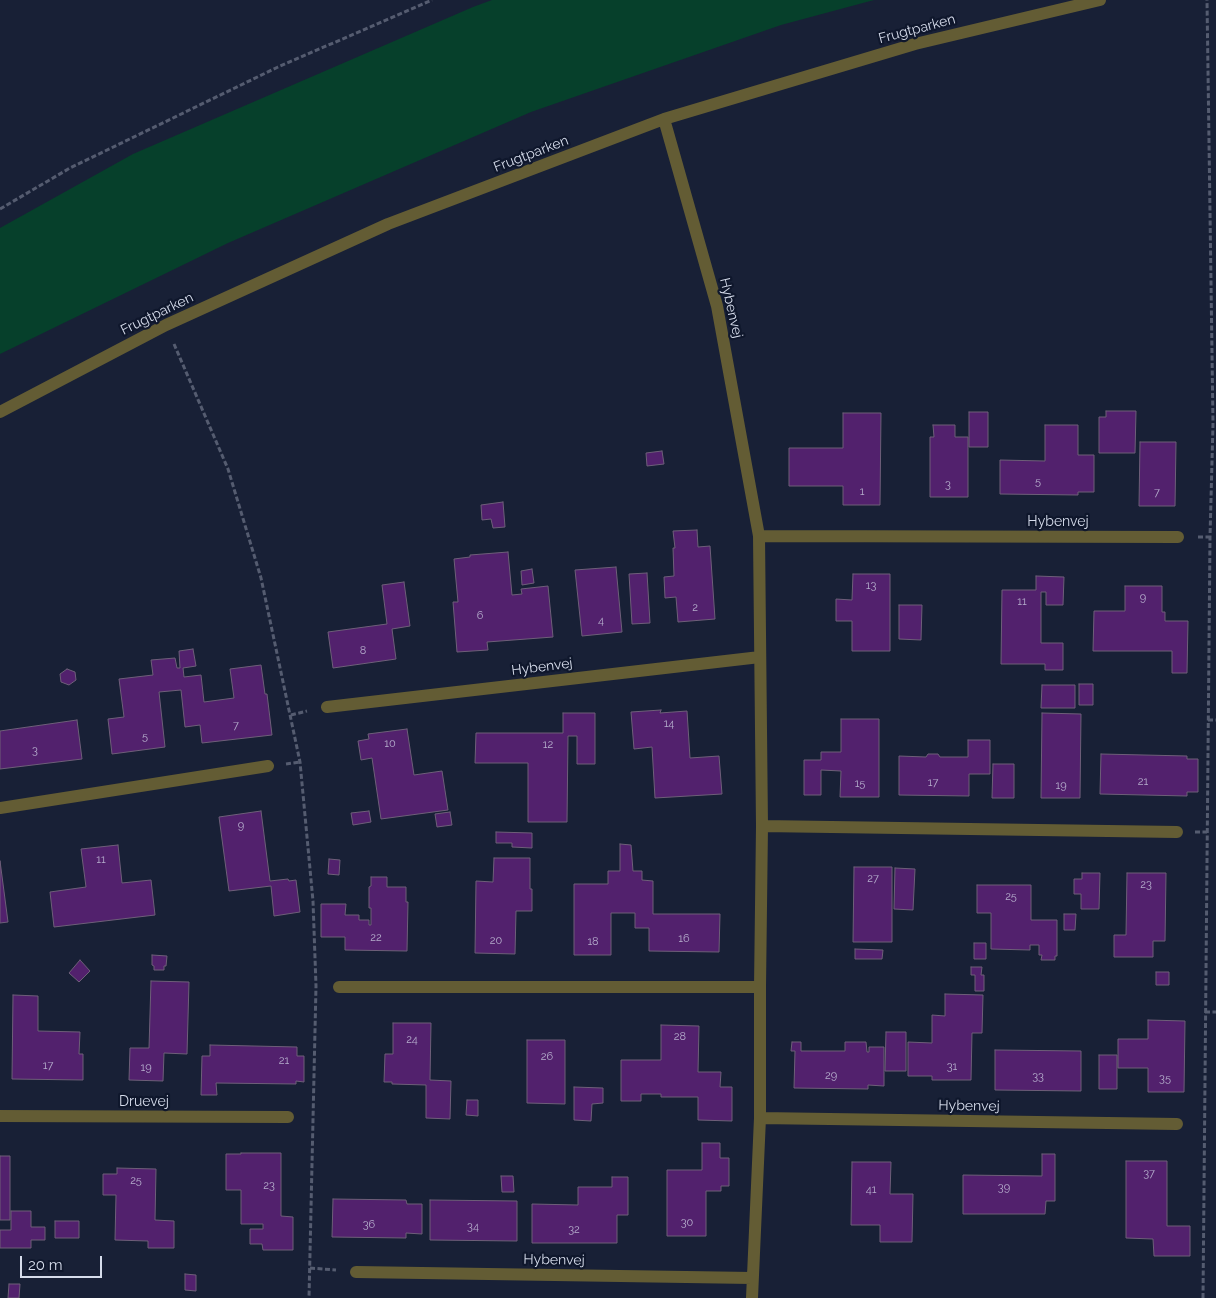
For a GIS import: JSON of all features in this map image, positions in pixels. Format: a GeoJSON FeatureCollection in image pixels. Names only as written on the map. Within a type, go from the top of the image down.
{"type":"FeatureCollection","features":[{"type":"Feature","properties":{"kind":"street","name":"Frugtparken"},"geometry":{"type":"LineString","coordinates":[[0,412],[166,325],[388,224],[664,119],[915,44],[1100,0]]}},
{"type":"Feature","properties":{"kind":"street","name":"Hybenvej"},"geometry":{"type":"LineString","coordinates":[[664,119],[717,306],[759,536],[762,826],[760,1118],[752,1298]]}},
{"type":"Feature","properties":{"kind":"street","name":"Hybenvej"},"geometry":{"type":"LineString","coordinates":[[759,536],[1178,537]]}},
{"type":"Feature","properties":{"kind":"street","name":"Hybenvej"},"geometry":{"type":"LineString","coordinates":[[327,707],[760,657]]}},
{"type":"Feature","properties":{"kind":"street"},"geometry":{"type":"LineString","coordinates":[[0,808],[268,766]]}},
{"type":"Feature","properties":{"kind":"street"},"geometry":{"type":"LineString","coordinates":[[762,826],[1177,832]]}},
{"type":"Feature","properties":{"kind":"street"},"geometry":{"type":"LineString","coordinates":[[339,986],[760,987]]}},
{"type":"Feature","properties":{"kind":"street","name":"Druevej"},"geometry":{"type":"LineString","coordinates":[[0,1116],[288,1118]]}},
{"type":"Feature","properties":{"kind":"street","name":"Hybenvej"},"geometry":{"type":"LineString","coordinates":[[760,1118],[1177,1124]]}},
{"type":"Feature","properties":{"kind":"street","name":"Hybenvej"},"geometry":{"type":"LineString","coordinates":[[356,1272],[752,1278]]}},
{"type":"Feature","properties":{"kind":"path"},"geometry":{"type":"LineString","coordinates":[[0,209],[70,168],[269,71],[432,0]]}},
{"type":"Feature","properties":{"kind":"path"},"geometry":{"type":"LineString","coordinates":[[1203,1298],[1210,537],[1215,424],[1207,0]]}},
{"type":"Feature","properties":{"kind":"path"},"geometry":{"type":"LineString","coordinates":[[166,325],[231,478],[261,578],[300,762],[313,901],[316,986],[309,1298]]}},
{"type":"Feature","properties":{"kind":"path"},"geometry":{"type":"LineString","coordinates":[[1208,720],[1216,720]]}},
{"type":"Feature","properties":{"kind":"path"},"geometry":{"type":"LineString","coordinates":[[1205,1012],[1216,1012]]}},
{"type":"Feature","properties":{"kind":"path"},"geometry":{"type":"LineString","coordinates":[[310,1268],[356,1272]]}},
{"type":"Feature","properties":{"kind":"green space"},"geometry":{"type":"Polygon","coordinates":[[[492,0],[874,0],[781,25],[531,112],[228,243],[0,354],[0,228],[133,154],[492,0]]]}},
{"type":"Feature","properties":{"kind":"building"},"geometry":{"type":"Polygon","coordinates":[[[1106,411],[1136,411],[1135,453],[1099,453],[1099,417],[1106,417],[1106,411]]]}},
{"type":"Feature","properties":{"kind":"building"},"geometry":{"type":"Polygon","coordinates":[[[969,412],[988,412],[988,447],[969,447],[969,412]]]}},
{"type":"Feature","properties":{"kind":"building"},"geometry":{"type":"Polygon","coordinates":[[[843,413],[881,413],[880,505],[843,505],[843,486],[789,486],[789,448],[843,448],[843,413]]]}},
{"type":"Feature","properties":{"kind":"building"},"geometry":{"type":"Polygon","coordinates":[[[933,425],[955,425],[955,437],[968,437],[968,497],[930,497],[930,437],[934,437],[933,425]]]}},
{"type":"Feature","properties":{"kind":"building"},"geometry":{"type":"Polygon","coordinates":[[[1045,425],[1078,425],[1078,455],[1094,455],[1094,492],[1078,492],[1078,495],[1000,494],[1000,460],[1045,461],[1045,425]]]}},
{"type":"Feature","properties":{"kind":"building"},"geometry":{"type":"Polygon","coordinates":[[[1140,442],[1176,442],[1175,506],[1139,506],[1140,442]]]}},
{"type":"Feature","properties":{"kind":"building"},"geometry":{"type":"Polygon","coordinates":[[[662,451],[664,464],[647,466],[646,453],[662,451]]]}},
{"type":"Feature","properties":{"kind":"building"},"geometry":{"type":"Polygon","coordinates":[[[503,502],[505,527],[493,528],[491,519],[482,520],[481,505],[503,502]]]}},
{"type":"Feature","properties":{"kind":"building"},"geometry":{"type":"Polygon","coordinates":[[[697,530],[698,547],[710,546],[715,619],[678,622],[676,597],[665,598],[664,577],[674,576],[673,548],[675,548],[673,531],[697,530]]]}},
{"type":"Feature","properties":{"kind":"building"},"geometry":{"type":"Polygon","coordinates":[[[508,552],[512,595],[522,594],[521,589],[548,586],[553,637],[487,642],[488,650],[457,652],[453,602],[458,602],[454,559],[470,557],[470,555],[508,552]]]}},
{"type":"Feature","properties":{"kind":"building"},"geometry":{"type":"Polygon","coordinates":[[[616,567],[622,632],[582,636],[575,570],[616,567]]]}},
{"type":"Feature","properties":{"kind":"building"},"geometry":{"type":"Polygon","coordinates":[[[532,569],[534,583],[522,585],[521,571],[532,569]]]}},
{"type":"Feature","properties":{"kind":"building"},"geometry":{"type":"Polygon","coordinates":[[[647,573],[650,623],[632,624],[629,574],[647,573]]]}},
{"type":"Feature","properties":{"kind":"building"},"geometry":{"type":"Polygon","coordinates":[[[853,574],[890,574],[890,651],[852,651],[852,621],[836,621],[836,599],[852,600],[853,574]]]}},
{"type":"Feature","properties":{"kind":"building"},"geometry":{"type":"Polygon","coordinates":[[[1036,576],[1064,577],[1063,605],[1046,605],[1046,592],[1041,592],[1041,643],[1063,643],[1063,670],[1045,670],[1045,664],[1001,664],[1002,590],[1036,590],[1036,576]]]}},
{"type":"Feature","properties":{"kind":"building"},"geometry":{"type":"Polygon","coordinates":[[[404,582],[410,626],[392,629],[396,659],[333,668],[328,632],[387,624],[382,585],[404,582]]]}},
{"type":"Feature","properties":{"kind":"building"},"geometry":{"type":"Polygon","coordinates":[[[1125,586],[1162,586],[1162,612],[1165,612],[1165,621],[1188,621],[1187,673],[1172,673],[1172,651],[1093,651],[1094,611],[1125,611],[1125,586]]]}},
{"type":"Feature","properties":{"kind":"building"},"geometry":{"type":"Polygon","coordinates":[[[899,605],[922,605],[921,640],[899,639],[899,605]]]}},
{"type":"Feature","properties":{"kind":"building"},"geometry":{"type":"Polygon","coordinates":[[[193,649],[196,666],[183,668],[184,677],[201,675],[204,702],[234,698],[230,669],[261,665],[272,735],[202,743],[200,725],[185,727],[181,690],[159,692],[165,747],[112,754],[108,719],[124,717],[119,679],[153,675],[151,660],[175,658],[177,668],[180,668],[179,651],[193,649]]]}},
{"type":"Feature","properties":{"kind":"building"},"geometry":{"type":"Polygon","coordinates":[[[67,669],[75,672],[76,680],[69,685],[61,682],[60,674],[67,669]]]}},
{"type":"Feature","properties":{"kind":"building"},"geometry":{"type":"Polygon","coordinates":[[[1079,684],[1093,684],[1093,705],[1079,705],[1079,684]]]}},
{"type":"Feature","properties":{"kind":"building"},"geometry":{"type":"Polygon","coordinates":[[[1042,685],[1075,685],[1075,708],[1041,708],[1042,685]]]}},
{"type":"Feature","properties":{"kind":"building"},"geometry":{"type":"Polygon","coordinates":[[[661,710],[660,713],[687,711],[690,758],[719,756],[722,794],[655,798],[652,747],[634,749],[631,712],[661,710]]]}},
{"type":"Feature","properties":{"kind":"building"},"geometry":{"type":"Polygon","coordinates":[[[563,713],[595,713],[595,764],[577,764],[577,736],[568,736],[567,822],[528,822],[528,763],[475,763],[476,733],[563,733],[563,713]]]}},
{"type":"Feature","properties":{"kind":"building"},"geometry":{"type":"Polygon","coordinates":[[[1042,713],[1081,714],[1080,798],[1041,798],[1042,713]]]}},
{"type":"Feature","properties":{"kind":"building"},"geometry":{"type":"Polygon","coordinates":[[[841,719],[879,719],[879,797],[840,797],[841,771],[821,770],[821,795],[804,795],[804,760],[821,760],[821,752],[841,752],[841,719]]]}},
{"type":"Feature","properties":{"kind":"building"},"geometry":{"type":"Polygon","coordinates":[[[77,720],[82,759],[0,769],[0,731],[77,720]]]}},
{"type":"Feature","properties":{"kind":"building"},"geometry":{"type":"Polygon","coordinates":[[[407,729],[414,775],[442,771],[448,810],[381,819],[372,758],[361,760],[358,741],[369,739],[368,734],[407,729]]]}},
{"type":"Feature","properties":{"kind":"building"},"geometry":{"type":"Polygon","coordinates":[[[968,740],[990,740],[990,774],[969,774],[969,796],[899,795],[899,756],[926,757],[928,754],[938,754],[940,757],[968,757],[968,740]]]}},
{"type":"Feature","properties":{"kind":"building"},"geometry":{"type":"Polygon","coordinates":[[[1101,754],[1187,756],[1187,759],[1198,759],[1198,792],[1187,792],[1187,796],[1100,794],[1101,754]]]}},
{"type":"Feature","properties":{"kind":"building"},"geometry":{"type":"Polygon","coordinates":[[[993,764],[1014,764],[1014,798],[992,798],[993,764]]]}},
{"type":"Feature","properties":{"kind":"building"},"geometry":{"type":"Polygon","coordinates":[[[261,811],[270,881],[296,880],[300,912],[274,916],[271,886],[229,891],[219,817],[261,811]]]}},
{"type":"Feature","properties":{"kind":"building"},"geometry":{"type":"Polygon","coordinates":[[[369,811],[371,822],[353,825],[351,813],[369,811]]]}},
{"type":"Feature","properties":{"kind":"building"},"geometry":{"type":"Polygon","coordinates":[[[450,812],[452,825],[437,827],[435,814],[450,812]]]}},
{"type":"Feature","properties":{"kind":"building"},"geometry":{"type":"Polygon","coordinates":[[[496,832],[532,833],[532,848],[512,847],[512,843],[496,843],[496,832]]]}},
{"type":"Feature","properties":{"kind":"building"},"geometry":{"type":"Polygon","coordinates":[[[620,844],[631,845],[633,871],[642,871],[642,880],[653,881],[653,914],[720,914],[719,952],[649,951],[649,928],[635,928],[635,913],[611,913],[611,955],[574,955],[574,884],[608,884],[608,871],[620,871],[620,844]]]}},
{"type":"Feature","properties":{"kind":"building"},"geometry":{"type":"Polygon","coordinates":[[[118,845],[122,883],[151,880],[155,915],[54,927],[50,892],[86,887],[81,849],[118,845]]]}},
{"type":"Feature","properties":{"kind":"building"},"geometry":{"type":"Polygon","coordinates":[[[494,858],[530,858],[532,911],[516,911],[515,954],[475,953],[476,881],[493,882],[494,858]]]}},
{"type":"Feature","properties":{"kind":"building"},"geometry":{"type":"Polygon","coordinates":[[[329,859],[340,860],[339,875],[328,874],[329,859]]]}},
{"type":"Feature","properties":{"kind":"building"},"geometry":{"type":"Polygon","coordinates":[[[0,861],[8,922],[0,923],[0,861]]]}},
{"type":"Feature","properties":{"kind":"building"},"geometry":{"type":"Polygon","coordinates":[[[854,867],[892,867],[892,942],[853,942],[854,867]]]}},
{"type":"Feature","properties":{"kind":"building"},"geometry":{"type":"Polygon","coordinates":[[[895,868],[915,869],[913,910],[894,909],[895,868]]]}},
{"type":"Feature","properties":{"kind":"building"},"geometry":{"type":"Polygon","coordinates":[[[1082,873],[1100,873],[1099,909],[1081,909],[1081,894],[1074,894],[1074,879],[1082,879],[1082,873]]]}},
{"type":"Feature","properties":{"kind":"building"},"geometry":{"type":"Polygon","coordinates":[[[1127,873],[1166,873],[1165,941],[1153,941],[1153,957],[1114,957],[1114,935],[1126,935],[1127,873]]]}},
{"type":"Feature","properties":{"kind":"building"},"geometry":{"type":"Polygon","coordinates":[[[371,877],[387,877],[387,887],[406,887],[406,902],[408,902],[407,951],[345,950],[345,937],[321,937],[321,904],[346,904],[345,915],[359,915],[359,920],[369,920],[369,925],[371,925],[369,887],[371,886],[371,877]]]}},
{"type":"Feature","properties":{"kind":"building"},"geometry":{"type":"Polygon","coordinates":[[[977,885],[1031,885],[1031,920],[1057,920],[1057,956],[1055,956],[1055,960],[1041,960],[1042,955],[1039,955],[1039,945],[1030,945],[1030,950],[991,949],[991,913],[977,913],[977,885]]]}},
{"type":"Feature","properties":{"kind":"building"},"geometry":{"type":"Polygon","coordinates":[[[1064,914],[1076,914],[1075,930],[1064,930],[1064,914]]]}},
{"type":"Feature","properties":{"kind":"building"},"geometry":{"type":"Polygon","coordinates":[[[974,943],[986,943],[986,959],[974,959],[974,943]]]}},
{"type":"Feature","properties":{"kind":"building"},"geometry":{"type":"Polygon","coordinates":[[[855,949],[883,950],[882,959],[855,959],[855,949]]]}},
{"type":"Feature","properties":{"kind":"building"},"geometry":{"type":"Polygon","coordinates":[[[152,955],[167,956],[164,970],[154,970],[152,955]]]}},
{"type":"Feature","properties":{"kind":"building"},"geometry":{"type":"Polygon","coordinates":[[[80,960],[90,971],[79,982],[69,973],[80,960]]]}},
{"type":"Feature","properties":{"kind":"building"},"geometry":{"type":"Polygon","coordinates":[[[971,967],[982,967],[981,975],[984,975],[984,991],[975,991],[975,975],[971,975],[971,967]]]}},
{"type":"Feature","properties":{"kind":"building"},"geometry":{"type":"Polygon","coordinates":[[[1156,972],[1169,972],[1169,985],[1156,985],[1156,972]]]}},
{"type":"Feature","properties":{"kind":"building"},"geometry":{"type":"Polygon","coordinates":[[[151,981],[189,982],[187,1054],[164,1053],[163,1081],[129,1080],[130,1048],[149,1048],[151,981]]]}},
{"type":"Feature","properties":{"kind":"building"},"geometry":{"type":"Polygon","coordinates":[[[945,994],[983,995],[982,1033],[972,1033],[971,1080],[932,1080],[932,1076],[908,1076],[908,1042],[932,1043],[932,1015],[945,1016],[945,994]]]}},
{"type":"Feature","properties":{"kind":"building"},"geometry":{"type":"Polygon","coordinates":[[[13,995],[38,996],[38,1031],[80,1032],[79,1054],[83,1054],[83,1080],[12,1079],[13,995]]]}},
{"type":"Feature","properties":{"kind":"building"},"geometry":{"type":"Polygon","coordinates":[[[1148,1020],[1185,1021],[1184,1092],[1148,1092],[1148,1068],[1118,1068],[1118,1039],[1148,1039],[1148,1020]]]}},
{"type":"Feature","properties":{"kind":"building"},"geometry":{"type":"Polygon","coordinates":[[[393,1023],[431,1023],[430,1080],[451,1081],[450,1119],[426,1118],[426,1085],[384,1082],[385,1054],[393,1054],[393,1023]]]}},
{"type":"Feature","properties":{"kind":"building"},"geometry":{"type":"Polygon","coordinates":[[[661,1025],[699,1026],[698,1072],[721,1072],[720,1087],[732,1087],[732,1121],[698,1120],[698,1097],[661,1097],[661,1094],[641,1094],[641,1101],[621,1101],[621,1060],[661,1060],[661,1025]]]}},
{"type":"Feature","properties":{"kind":"building"},"geometry":{"type":"Polygon","coordinates":[[[886,1032],[906,1032],[906,1071],[885,1071],[886,1032]]]}},
{"type":"Feature","properties":{"kind":"building"},"geometry":{"type":"Polygon","coordinates":[[[527,1040],[565,1040],[565,1104],[527,1103],[527,1040]]]}},
{"type":"Feature","properties":{"kind":"building"},"geometry":{"type":"Polygon","coordinates":[[[792,1042],[801,1042],[801,1051],[845,1051],[845,1042],[866,1042],[867,1052],[869,1052],[869,1047],[884,1047],[884,1086],[868,1085],[868,1089],[794,1088],[795,1051],[791,1051],[792,1042]]]}},
{"type":"Feature","properties":{"kind":"building"},"geometry":{"type":"Polygon","coordinates":[[[210,1045],[297,1047],[297,1056],[304,1056],[304,1082],[296,1081],[296,1084],[216,1083],[217,1095],[201,1095],[202,1056],[210,1056],[210,1045]]]}},
{"type":"Feature","properties":{"kind":"building"},"geometry":{"type":"Polygon","coordinates":[[[995,1050],[1081,1051],[1081,1091],[995,1090],[995,1050]]]}},
{"type":"Feature","properties":{"kind":"building"},"geometry":{"type":"Polygon","coordinates":[[[1099,1055],[1117,1055],[1117,1089],[1099,1089],[1099,1055]]]}},
{"type":"Feature","properties":{"kind":"building"},"geometry":{"type":"Polygon","coordinates":[[[574,1087],[603,1088],[603,1103],[592,1104],[591,1121],[574,1120],[574,1087]]]}},
{"type":"Feature","properties":{"kind":"building"},"geometry":{"type":"Polygon","coordinates":[[[467,1100],[478,1100],[478,1116],[466,1115],[467,1100]]]}},
{"type":"Feature","properties":{"kind":"building"},"geometry":{"type":"Polygon","coordinates":[[[702,1143],[720,1143],[720,1158],[729,1158],[729,1186],[721,1186],[721,1191],[706,1191],[706,1236],[667,1236],[667,1170],[702,1170],[702,1143]]]}},
{"type":"Feature","properties":{"kind":"building"},"geometry":{"type":"Polygon","coordinates":[[[281,1153],[281,1216],[293,1217],[293,1250],[263,1250],[262,1244],[250,1244],[250,1229],[263,1229],[263,1224],[241,1224],[241,1190],[226,1190],[226,1154],[281,1153]]]}},
{"type":"Feature","properties":{"kind":"building"},"geometry":{"type":"Polygon","coordinates":[[[1042,1154],[1055,1154],[1055,1201],[1046,1201],[1045,1214],[963,1214],[963,1175],[1042,1176],[1042,1154]]]}},
{"type":"Feature","properties":{"kind":"building"},"geometry":{"type":"Polygon","coordinates":[[[0,1156],[10,1156],[10,1220],[0,1220],[0,1156]]]}},
{"type":"Feature","properties":{"kind":"building"},"geometry":{"type":"Polygon","coordinates":[[[1126,1161],[1167,1161],[1167,1226],[1190,1226],[1190,1256],[1154,1256],[1153,1239],[1126,1238],[1126,1161]]]}},
{"type":"Feature","properties":{"kind":"building"},"geometry":{"type":"Polygon","coordinates":[[[852,1162],[891,1162],[890,1194],[913,1194],[912,1242],[880,1242],[880,1225],[851,1225],[852,1162]]]}},
{"type":"Feature","properties":{"kind":"building"},"geometry":{"type":"Polygon","coordinates":[[[117,1168],[156,1169],[155,1220],[174,1221],[174,1248],[148,1248],[148,1241],[115,1240],[116,1195],[103,1195],[103,1174],[117,1174],[117,1168]]]}},
{"type":"Feature","properties":{"kind":"building"},"geometry":{"type":"Polygon","coordinates":[[[501,1176],[513,1176],[514,1192],[502,1192],[501,1176]]]}},
{"type":"Feature","properties":{"kind":"building"},"geometry":{"type":"Polygon","coordinates":[[[612,1177],[628,1177],[628,1215],[617,1215],[617,1243],[532,1243],[532,1204],[578,1205],[578,1187],[612,1187],[612,1177]]]}},
{"type":"Feature","properties":{"kind":"building"},"geometry":{"type":"Polygon","coordinates":[[[333,1199],[406,1200],[407,1204],[422,1204],[422,1234],[406,1233],[406,1238],[332,1237],[333,1199]]]}},
{"type":"Feature","properties":{"kind":"building"},"geometry":{"type":"Polygon","coordinates":[[[430,1200],[517,1201],[517,1241],[430,1240],[430,1200]]]}},
{"type":"Feature","properties":{"kind":"building"},"geometry":{"type":"Polygon","coordinates":[[[11,1211],[31,1211],[31,1227],[45,1227],[45,1240],[31,1240],[31,1248],[0,1248],[0,1230],[11,1230],[11,1211]]]}},
{"type":"Feature","properties":{"kind":"building"},"geometry":{"type":"Polygon","coordinates":[[[55,1221],[79,1221],[79,1238],[55,1238],[55,1221]]]}},
{"type":"Feature","properties":{"kind":"building"},"geometry":{"type":"Polygon","coordinates":[[[185,1274],[196,1275],[196,1291],[185,1290],[185,1274]]]}},
{"type":"Feature","properties":{"kind":"building"},"geometry":{"type":"Polygon","coordinates":[[[9,1284],[20,1284],[19,1298],[8,1298],[9,1284]]]}}]}
